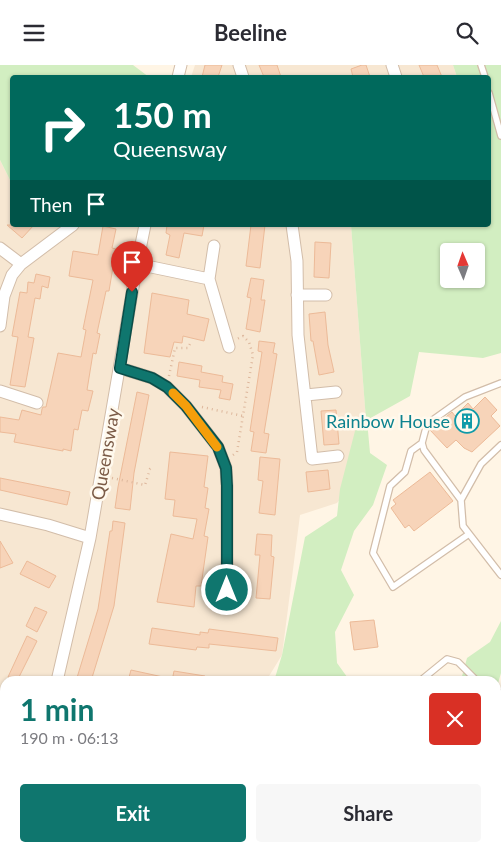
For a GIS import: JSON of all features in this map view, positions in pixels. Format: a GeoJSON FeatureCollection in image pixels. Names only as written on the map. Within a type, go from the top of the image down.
{"type":"FeatureCollection","features":[{"type":"Feature","properties":{"kind":"street"},"geometry":{"type":"LineString","coordinates":[[0,326],[4,296],[12,275],[21,264],[70,227]]}},
{"type":"Feature","properties":{"kind":"street","name":"Queensway"},"geometry":{"type":"LineString","coordinates":[[58,676],[90,538],[145,227]]}},
{"type":"Feature","properties":{"kind":"street"},"geometry":{"type":"LineString","coordinates":[[292,227],[297,261],[298,335],[312,459],[338,456]]}},
{"type":"Feature","properties":{"kind":"street"},"geometry":{"type":"LineString","coordinates":[[214,246],[209,279],[228,345]]}},
{"type":"Feature","properties":{"kind":"street"},"geometry":{"type":"LineString","coordinates":[[0,248],[21,264]]}},
{"type":"Feature","properties":{"kind":"street"},"geometry":{"type":"LineString","coordinates":[[137,264],[209,279]]}},
{"type":"Feature","properties":{"kind":"street"},"geometry":{"type":"LineString","coordinates":[[297,295],[326,295]]}},
{"type":"Feature","properties":{"kind":"street"},"geometry":{"type":"LineString","coordinates":[[120,368],[152,378],[167,387],[190,411],[218,447],[226,468],[227,604]]}},
{"type":"Feature","properties":{"kind":"street"},"geometry":{"type":"LineString","coordinates":[[0,391],[37,403]]}},
{"type":"Feature","properties":{"kind":"street"},"geometry":{"type":"LineString","coordinates":[[306,395],[336,392]]}},
{"type":"Feature","properties":{"kind":"street"},"geometry":{"type":"LineString","coordinates":[[0,514],[48,525],[90,538]]}},
{"type":"Feature","properties":{"kind":"lane"},"geometry":{"type":"LineString","coordinates":[[491,100],[501,136]]}},
{"type":"Feature","properties":{"kind":"lane"},"geometry":{"type":"LineString","coordinates":[[501,383],[465,397],[427,424],[422,443],[424,450],[461,500],[463,526],[501,575]]}},
{"type":"Feature","properties":{"kind":"lane"},"geometry":{"type":"LineString","coordinates":[[422,443],[411,451],[405,472],[390,486],[373,553],[393,587],[469,534]]}},
{"type":"Feature","properties":{"kind":"lane"},"geometry":{"type":"LineString","coordinates":[[461,500],[481,464],[501,445]]}},
{"type":"Feature","properties":{"kind":"lane"},"geometry":{"type":"LineString","coordinates":[[426,676],[447,659],[458,662],[471,676]]}},
{"type":"Feature","properties":{"kind":"path"},"geometry":{"type":"LineString","coordinates":[[223,461],[237,453],[253,355],[249,342],[243,337],[228,345]]}},
{"type":"Feature","properties":{"kind":"path"},"geometry":{"type":"LineString","coordinates":[[167,387],[175,348],[188,348],[190,343]]}},
{"type":"Feature","properties":{"kind":"path"},"geometry":{"type":"LineString","coordinates":[[190,411],[196,406],[243,416]]}},
{"type":"Feature","properties":{"kind":"path"},"geometry":{"type":"LineString","coordinates":[[101,475],[145,485],[150,469],[153,468]]}},
{"type":"Feature","properties":{"kind":"shaded area"},"geometry":{"type":"Polygon","coordinates":[[[195,65],[453,65],[456,75],[192,75],[195,65]]]}},
{"type":"Feature","properties":{"kind":"shaded area"},"geometry":{"type":"Polygon","coordinates":[[[0,160],[10,180],[10,227],[351,227],[366,420],[348,489],[337,503],[300,515],[282,655],[269,676],[0,676],[0,160]]]}},
{"type":"Feature","properties":{"kind":"green space"},"geometry":{"type":"Polygon","coordinates":[[[0,65],[133,65],[146,75],[10,75],[10,180],[0,160],[0,65]]]}},
{"type":"Feature","properties":{"kind":"green space"},"geometry":{"type":"Polygon","coordinates":[[[453,65],[501,65],[501,353],[483,358],[419,352],[410,396],[367,420],[370,453],[387,465],[373,505],[354,531],[341,570],[354,595],[335,632],[337,663],[346,676],[276,676],[282,655],[305,537],[337,516],[340,489],[355,431],[366,420],[351,227],[491,227],[491,75],[456,75],[453,65]]]}},
{"type":"Feature","properties":{"kind":"green space"},"geometry":{"type":"Polygon","coordinates":[[[501,621],[500,676],[462,676],[467,658],[490,642],[501,621]]]}},
{"type":"Feature","properties":{"kind":"building"},"geometry":{"type":"Polygon","coordinates":[[[205,65],[222,65],[219,75],[202,75],[205,65]]]}},
{"type":"Feature","properties":{"kind":"building"},"geometry":{"type":"Polygon","coordinates":[[[259,65],[277,65],[280,75],[263,75],[259,65]]]}},
{"type":"Feature","properties":{"kind":"building"},"geometry":{"type":"Polygon","coordinates":[[[366,65],[369,75],[352,75],[351,69],[366,65]]]}},
{"type":"Feature","properties":{"kind":"building"},"geometry":{"type":"Polygon","coordinates":[[[419,65],[437,65],[441,75],[423,75],[419,65]]]}},
{"type":"Feature","properties":{"kind":"building"},"geometry":{"type":"Polygon","coordinates":[[[7,225],[10,225],[10,227],[32,227],[22,238],[7,225]]]}},
{"type":"Feature","properties":{"kind":"building"},"geometry":{"type":"Polygon","coordinates":[[[103,227],[116,229],[112,248],[116,249],[109,291],[106,291],[97,333],[100,334],[96,354],[93,353],[87,390],[93,391],[88,411],[82,410],[78,430],[74,429],[71,451],[14,442],[16,434],[0,432],[0,417],[19,420],[22,410],[41,415],[43,407],[46,407],[58,353],[81,357],[86,330],[83,329],[93,280],[69,276],[73,251],[98,255],[103,227]]]}},
{"type":"Feature","properties":{"kind":"building"},"geometry":{"type":"Polygon","coordinates":[[[167,227],[204,227],[202,236],[184,233],[179,258],[166,255],[170,235],[166,233],[167,227]]]}},
{"type":"Feature","properties":{"kind":"building"},"geometry":{"type":"Polygon","coordinates":[[[251,227],[265,227],[260,268],[246,266],[251,227]]]}},
{"type":"Feature","properties":{"kind":"building"},"geometry":{"type":"Polygon","coordinates":[[[315,242],[331,243],[329,278],[314,277],[315,242]]]}},
{"type":"Feature","properties":{"kind":"building"},"geometry":{"type":"Polygon","coordinates":[[[36,274],[50,277],[48,288],[42,286],[40,299],[35,298],[28,337],[34,338],[25,387],[10,385],[18,337],[12,336],[20,292],[27,293],[28,282],[34,283],[36,274]]]}},
{"type":"Feature","properties":{"kind":"building"},"geometry":{"type":"Polygon","coordinates":[[[251,278],[264,280],[261,300],[265,300],[260,332],[246,329],[251,298],[247,297],[251,278]]]}},
{"type":"Feature","properties":{"kind":"building"},"geometry":{"type":"Polygon","coordinates":[[[152,293],[189,300],[187,314],[209,319],[204,341],[183,336],[182,343],[174,342],[170,357],[144,353],[152,293]]]}},
{"type":"Feature","properties":{"kind":"building"},"geometry":{"type":"Polygon","coordinates":[[[325,312],[328,345],[334,372],[319,375],[313,341],[311,341],[309,314],[325,312]]]}},
{"type":"Feature","properties":{"kind":"building"},"geometry":{"type":"Polygon","coordinates":[[[259,341],[275,343],[273,353],[277,354],[264,433],[269,434],[266,453],[251,451],[254,432],[250,431],[262,352],[258,351],[259,341]]]}},
{"type":"Feature","properties":{"kind":"building"},"geometry":{"type":"Polygon","coordinates":[[[179,362],[202,366],[201,372],[223,376],[222,382],[233,384],[230,400],[219,398],[221,390],[199,387],[200,380],[177,376],[179,362]]]}},
{"type":"Feature","properties":{"kind":"building"},"geometry":{"type":"Polygon","coordinates":[[[137,392],[149,395],[134,473],[130,510],[115,508],[137,392]]]}},
{"type":"Feature","properties":{"kind":"building","name":"Rainbow House"},"geometry":{"type":"Polygon","coordinates":[[[485,397],[497,410],[491,416],[500,426],[472,452],[464,448],[456,440],[447,448],[430,430],[452,412],[455,416],[468,403],[473,409],[485,397]]]}},
{"type":"Feature","properties":{"kind":"building"},"geometry":{"type":"Polygon","coordinates":[[[336,410],[339,444],[324,445],[321,411],[336,410]]]}},
{"type":"Feature","properties":{"kind":"building"},"geometry":{"type":"Polygon","coordinates":[[[170,452],[208,456],[204,487],[208,488],[205,508],[209,509],[204,536],[208,537],[201,586],[196,586],[194,607],[157,602],[171,534],[193,539],[197,519],[173,516],[175,500],[165,499],[170,452]]]}},
{"type":"Feature","properties":{"kind":"building"},"geometry":{"type":"Polygon","coordinates":[[[260,457],[280,459],[275,515],[259,513],[263,481],[258,480],[260,457]]]}},
{"type":"Feature","properties":{"kind":"building"},"geometry":{"type":"Polygon","coordinates":[[[328,470],[330,489],[308,492],[306,472],[328,470]]]}},
{"type":"Feature","properties":{"kind":"building"},"geometry":{"type":"Polygon","coordinates":[[[430,472],[453,501],[414,531],[409,525],[405,528],[391,508],[396,504],[393,500],[430,472]]]}},
{"type":"Feature","properties":{"kind":"building"},"geometry":{"type":"Polygon","coordinates":[[[0,478],[70,492],[67,505],[0,490],[0,478]]]}},
{"type":"Feature","properties":{"kind":"building"},"geometry":{"type":"Polygon","coordinates":[[[113,521],[125,523],[114,606],[93,676],[78,676],[98,609],[110,531],[112,531],[113,521]]]}},
{"type":"Feature","properties":{"kind":"building"},"geometry":{"type":"Polygon","coordinates":[[[257,534],[272,535],[271,556],[274,557],[270,599],[256,598],[260,555],[255,555],[257,534]]]}},
{"type":"Feature","properties":{"kind":"building"},"geometry":{"type":"Polygon","coordinates":[[[0,541],[13,563],[0,568],[0,541]]]}},
{"type":"Feature","properties":{"kind":"building"},"geometry":{"type":"Polygon","coordinates":[[[27,561],[56,576],[49,588],[20,574],[27,561]]]}},
{"type":"Feature","properties":{"kind":"building"},"geometry":{"type":"Polygon","coordinates":[[[35,607],[47,612],[37,632],[26,626],[35,607]]]}},
{"type":"Feature","properties":{"kind":"building"},"geometry":{"type":"Polygon","coordinates":[[[374,620],[378,647],[354,650],[350,622],[374,620]]]}},
{"type":"Feature","properties":{"kind":"building"},"geometry":{"type":"Polygon","coordinates":[[[152,628],[200,635],[200,632],[208,633],[209,629],[278,638],[276,651],[209,644],[209,648],[197,647],[196,650],[149,644],[152,628]]]}},
{"type":"Feature","properties":{"kind":"building"},"geometry":{"type":"Polygon","coordinates":[[[27,636],[37,641],[20,676],[8,676],[27,636]]]}},
{"type":"Feature","properties":{"kind":"building"},"geometry":{"type":"Polygon","coordinates":[[[131,670],[158,676],[129,676],[131,670]]]}},
{"type":"Feature","properties":{"kind":"building"},"geometry":{"type":"Polygon","coordinates":[[[174,671],[205,676],[173,676],[174,671]]]}},
{"type":"Feature","properties":{"kind":"slow traffic"},"geometry":{"type":"LineString","coordinates":[[173,393],[186,406],[217,447]]}},
{"type":"Feature","properties":{"kind":"place","name":"Rainbow House"},"geometry":{"type":"Point","coordinates":[467,421]}},
{"type":"Feature","properties":{"kind":"route"},"geometry":{"type":"LineString","coordinates":[[132,292],[120,368],[152,378],[167,387],[186,406],[218,447],[226,468],[227,590]]}}]}
